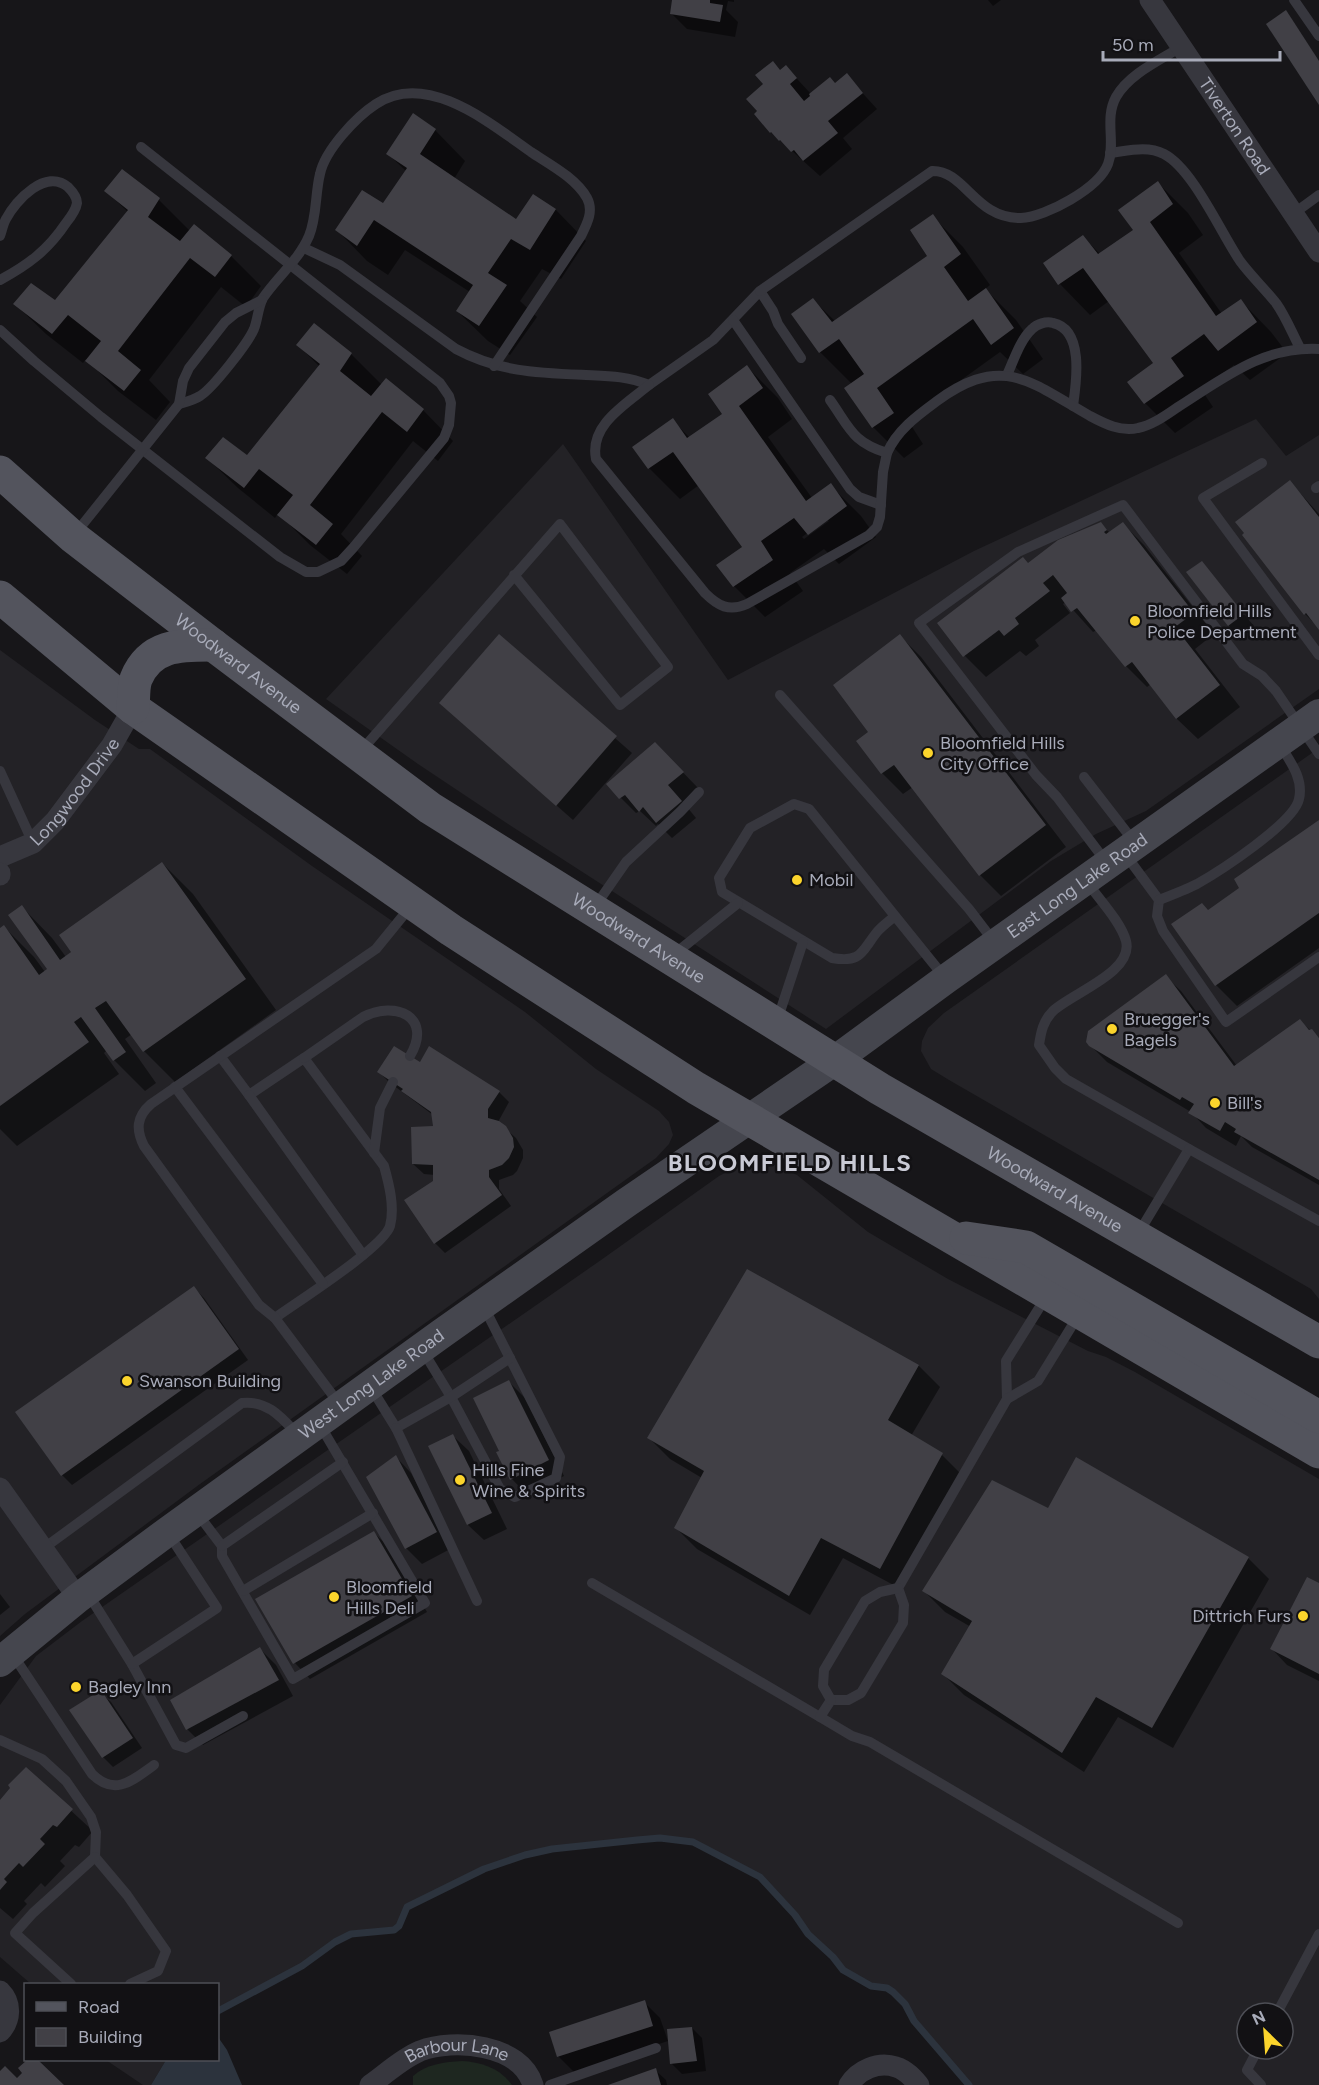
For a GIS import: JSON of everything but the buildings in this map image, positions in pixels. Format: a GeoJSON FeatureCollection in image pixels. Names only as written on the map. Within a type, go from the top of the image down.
{"type":"FeatureCollection","features":[{"type":"Feature","properties":{"kind":"main road","name":"Woodward Avenue"},"geometry":{"type":"LineString","coordinates":[[0,472],[73,537],[430,808],[668,959],[880,1089],[1136,1237],[1314,1336]]}},
{"type":"Feature","properties":{"kind":"main road"},"geometry":{"type":"LineString","coordinates":[[0,597],[133,708],[451,930],[696,1088],[1319,1452]]}},
{"type":"Feature","properties":{"kind":"main road"},"geometry":{"type":"LineString","coordinates":[[133,708],[135,681],[144,663],[160,651],[177,645],[213,645]]}},
{"type":"Feature","properties":{"kind":"main road","name":"East Long Lake Road"},"geometry":{"type":"LineString","coordinates":[[749,1119],[834,1061],[1112,859],[1299,728]]}},
{"type":"Feature","properties":{"kind":"main road","name":"West Long Lake Road"},"geometry":{"type":"LineString","coordinates":[[5,1657],[195,1511],[483,1304],[749,1119]]}},
{"type":"Feature","properties":{"kind":"main road"},"geometry":{"type":"LineString","coordinates":[[950,1236],[1026,1247],[1319,1417]]}},
{"type":"Feature","properties":{"kind":"street","name":"Tiverton Road"},"geometry":{"type":"LineString","coordinates":[[1150,0],[1319,252]]}},
{"type":"Feature","properties":{"kind":"street","name":"Longwood Drive"},"geometry":{"type":"LineString","coordinates":[[0,857],[33,843],[55,821],[112,745],[133,708]]}},
{"type":"Feature","properties":{"kind":"street"},"geometry":{"type":"LineString","coordinates":[[0,1488],[44,1548],[83,1595]]}},
{"type":"Feature","properties":{"kind":"street"},"geometry":{"type":"LineString","coordinates":[[0,1991],[8,2002],[9,2011],[8,2022],[0,2032]]}},
{"type":"Feature","properties":{"kind":"street","name":"Barbour Lane"},"geometry":{"type":"LineString","coordinates":[[374,2084],[395,2065],[419,2052],[457,2044],[491,2050],[508,2057],[531,2076],[533,2085]]}},
{"type":"Feature","properties":{"kind":"street"},"geometry":{"type":"LineString","coordinates":[[849,2085],[859,2072],[882,2065],[902,2070],[920,2085]]}},
{"type":"Feature","properties":{"kind":"lane"},"geometry":{"type":"LineString","coordinates":[[1294,0],[1319,36]]}},
{"type":"Feature","properties":{"kind":"lane"},"geometry":{"type":"LineString","coordinates":[[1181,46],[1137,76],[1118,95],[1109,116],[1108,164],[1094,182],[1063,204],[1035,216],[1023,218],[993,212],[985,208],[947,173],[932,171],[760,291],[713,340],[649,385],[603,426],[596,441],[596,459],[705,593],[719,605],[731,609],[739,608],[869,535],[877,527],[880,517],[883,472],[887,453],[893,440],[947,393],[974,380],[991,375],[1007,375],[1024,379],[1113,426],[1126,429],[1139,428],[1155,421],[1256,360],[1280,351],[1299,348],[1319,349]]}},
{"type":"Feature","properties":{"kind":"lane"},"geometry":{"type":"LineString","coordinates":[[179,404],[201,396],[247,341],[254,328],[262,300],[304,248],[310,234],[320,172],[326,157],[340,139],[371,108],[389,97],[420,94],[452,102],[473,112],[574,184],[587,198],[590,209],[587,226],[494,366]]}},
{"type":"Feature","properties":{"kind":"lane"},"geometry":{"type":"LineString","coordinates":[[0,330],[34,361],[143,450],[280,557],[306,572],[318,572],[341,561],[444,438],[451,411],[449,396],[445,388],[141,147]]}},
{"type":"Feature","properties":{"kind":"lane"},"geometry":{"type":"LineString","coordinates":[[1110,153],[1152,149],[1163,153],[1177,163],[1189,177],[1241,263],[1280,309],[1299,348]]}},
{"type":"Feature","properties":{"kind":"lane"},"geometry":{"type":"LineString","coordinates":[[0,236],[6,219],[17,202],[31,189],[56,181],[66,185],[74,193],[77,202],[74,212],[46,249],[35,260],[0,280]]}},
{"type":"Feature","properties":{"kind":"lane"},"geometry":{"type":"LineString","coordinates":[[1293,214],[1319,195]]}},
{"type":"Feature","properties":{"kind":"lane"},"geometry":{"type":"LineString","coordinates":[[304,248],[340,265],[456,349],[474,359],[494,366],[528,372],[631,378],[649,385]]}},
{"type":"Feature","properties":{"kind":"lane"},"geometry":{"type":"LineString","coordinates":[[760,291],[773,311],[778,324],[801,358]]}},
{"type":"Feature","properties":{"kind":"lane"},"geometry":{"type":"LineString","coordinates":[[73,537],[179,404],[183,381],[189,368],[225,322],[236,313],[262,300]]}},
{"type":"Feature","properties":{"kind":"lane"},"geometry":{"type":"LineString","coordinates":[[732,320],[850,489],[859,496],[881,505]]}},
{"type":"Feature","properties":{"kind":"lane"},"geometry":{"type":"LineString","coordinates":[[1007,375],[1033,328],[1048,322],[1059,325],[1071,338],[1076,353],[1077,379],[1073,406]]}},
{"type":"Feature","properties":{"kind":"lane"},"geometry":{"type":"LineString","coordinates":[[830,400],[856,437],[868,447],[887,453]]}},
{"type":"Feature","properties":{"kind":"lane"},"geometry":{"type":"LineString","coordinates":[[1262,463],[1203,498],[1319,655]]}},
{"type":"Feature","properties":{"kind":"lane"},"geometry":{"type":"LineString","coordinates":[[1159,900],[1112,859],[1036,775],[919,623],[1018,552],[1123,505],[1244,664],[1269,683],[1319,754]]}},
{"type":"Feature","properties":{"kind":"lane"},"geometry":{"type":"LineString","coordinates":[[358,754],[514,575],[560,524],[668,667],[620,705],[514,575]]}},
{"type":"Feature","properties":{"kind":"lane"},"geometry":{"type":"LineString","coordinates":[[780,695],[969,909],[995,943]]}},
{"type":"Feature","properties":{"kind":"lane"},"geometry":{"type":"LineString","coordinates":[[1159,900],[1198,883],[1274,831],[1288,816],[1299,800],[1300,786],[1297,773],[1299,728]]}},
{"type":"Feature","properties":{"kind":"lane"},"geometry":{"type":"LineString","coordinates":[[0,771],[33,843]]}},
{"type":"Feature","properties":{"kind":"lane"},"geometry":{"type":"LineString","coordinates":[[1083,777],[1112,859],[1120,929],[1127,953],[1119,966],[1053,1011],[1042,1026],[1039,1045],[1066,1079],[1189,1149],[1316,1215]]}},
{"type":"Feature","properties":{"kind":"lane"},"geometry":{"type":"LineString","coordinates":[[592,911],[626,862],[699,792]]}},
{"type":"Feature","properties":{"kind":"lane"},"geometry":{"type":"LineString","coordinates":[[896,916],[878,930],[861,954],[848,961],[832,958],[722,892],[719,878],[750,828],[794,804],[809,809],[896,916],[946,978]]}},
{"type":"Feature","properties":{"kind":"lane"},"geometry":{"type":"LineString","coordinates":[[1159,900],[1157,916],[1163,931],[1226,1022],[1319,957]]}},
{"type":"Feature","properties":{"kind":"lane"},"geometry":{"type":"LineString","coordinates":[[195,1511],[222,1546],[222,1556],[293,1678],[425,1603],[319,1422],[275,1318],[260,1305],[144,1146],[138,1128],[139,1119],[144,1110],[376,949],[413,903]]}},
{"type":"Feature","properties":{"kind":"lane"},"geometry":{"type":"LineString","coordinates":[[668,959],[738,903]]}},
{"type":"Feature","properties":{"kind":"lane"},"geometry":{"type":"LineString","coordinates":[[776,1024],[803,942]]}},
{"type":"Feature","properties":{"kind":"lane"},"geometry":{"type":"LineString","coordinates":[[249,1095],[373,1012],[398,1011],[410,1017],[417,1028],[418,1035],[417,1044],[410,1056]]}},
{"type":"Feature","properties":{"kind":"lane"},"geometry":{"type":"LineString","coordinates":[[220,1056],[363,1255]]}},
{"type":"Feature","properties":{"kind":"lane"},"geometry":{"type":"LineString","coordinates":[[275,1318],[363,1255],[383,1238],[390,1228],[391,1216],[384,1166],[304,1058]]}},
{"type":"Feature","properties":{"kind":"lane"},"geometry":{"type":"LineString","coordinates":[[374,1153],[380,1108],[393,1082]]}},
{"type":"Feature","properties":{"kind":"lane"},"geometry":{"type":"LineString","coordinates":[[175,1087],[323,1284]]}},
{"type":"Feature","properties":{"kind":"lane"},"geometry":{"type":"LineString","coordinates":[[1136,1237],[1189,1149]]}},
{"type":"Feature","properties":{"kind":"lane"},"geometry":{"type":"LineString","coordinates":[[1007,1399],[1006,1361],[1048,1293]]}},
{"type":"Feature","properties":{"kind":"lane"},"geometry":{"type":"LineString","coordinates":[[421,1348],[451,1397],[500,1489],[515,1497],[556,1478],[560,1457],[483,1304]]}},
{"type":"Feature","properties":{"kind":"lane"},"geometry":{"type":"LineString","coordinates":[[831,1700],[823,1686],[824,1670],[865,1601],[880,1592],[898,1588],[1007,1399],[1038,1381],[1080,1312]]}},
{"type":"Feature","properties":{"kind":"lane"},"geometry":{"type":"LineString","coordinates":[[396,1428],[451,1397],[510,1358]]}},
{"type":"Feature","properties":{"kind":"lane"},"geometry":{"type":"LineString","coordinates":[[369,1386],[396,1428],[477,1601]]}},
{"type":"Feature","properties":{"kind":"lane"},"geometry":{"type":"LineString","coordinates":[[44,1548],[242,1403],[259,1404],[319,1422]]}},
{"type":"Feature","properties":{"kind":"lane"},"geometry":{"type":"LineString","coordinates":[[222,1546],[343,1462]]}},
{"type":"Feature","properties":{"kind":"lane"},"geometry":{"type":"LineString","coordinates":[[243,1592],[373,1513]]}},
{"type":"Feature","properties":{"kind":"lane"},"geometry":{"type":"LineString","coordinates":[[132,1664],[217,1608],[167,1532]]}},
{"type":"Feature","properties":{"kind":"lane"},"geometry":{"type":"LineString","coordinates":[[592,1583],[852,1736],[870,1742],[1178,1923]]}},
{"type":"Feature","properties":{"kind":"lane"},"geometry":{"type":"LineString","coordinates":[[831,1700],[848,1700],[861,1693],[903,1623],[904,1605],[898,1588]]}},
{"type":"Feature","properties":{"kind":"lane"},"geometry":{"type":"LineString","coordinates":[[83,1595],[132,1664],[176,1746],[186,1748],[243,1716]]}},
{"type":"Feature","properties":{"kind":"lane"},"geometry":{"type":"LineString","coordinates":[[5,1657],[99,1781],[117,1785],[128,1783],[154,1765]]}},
{"type":"Feature","properties":{"kind":"lane"},"geometry":{"type":"LineString","coordinates":[[820,1717],[831,1700]]}},
{"type":"Feature","properties":{"kind":"lane"},"geometry":{"type":"LineString","coordinates":[[0,1740],[42,1759],[66,1781],[91,1817],[96,1832],[95,1857],[127,1894],[166,1951],[158,1971],[132,1983]]}},
{"type":"Feature","properties":{"kind":"lane"},"geometry":{"type":"LineString","coordinates":[[70,1983],[15,1933],[33,1913],[95,1857]]}},
{"type":"Feature","properties":{"kind":"lane"},"geometry":{"type":"LineString","coordinates":[[1283,2001],[1319,1934]]}},
{"type":"Feature","properties":{"kind":"lane"},"geometry":{"type":"LineString","coordinates":[[550,2085],[656,2048]]}},
{"type":"Feature","properties":{"kind":"lane"},"geometry":{"type":"LineString","coordinates":[[1252,2061],[1247,2070],[1261,2085]]}},
{"type":"Feature","properties":{"kind":"shaded area"},"geometry":{"type":"Polygon","coordinates":[[[1256,419],[1286,456],[1319,435],[1319,689],[1146,811],[1096,834],[1051,861],[826,1029],[505,822],[326,699],[563,444],[728,680],[974,551],[1256,419]]]}},
{"type":"Feature","properties":{"kind":"shaded area"},"geometry":{"type":"Polygon","coordinates":[[[0,650],[95,720],[139,749],[150,749],[312,866],[525,1012],[596,1069],[659,1111],[669,1122],[673,1135],[669,1144],[656,1158],[200,1484],[25,1614],[0,1636],[0,650]]]}},
{"type":"Feature","properties":{"kind":"shaded area"},"geometry":{"type":"Polygon","coordinates":[[[1319,748],[1319,1299],[1311,1289],[931,1069],[921,1051],[922,1041],[928,1028],[944,1013],[1319,748]]]}},
{"type":"Feature","properties":{"kind":"shaded area"},"geometry":{"type":"Polygon","coordinates":[[[755,1163],[775,1165],[797,1175],[868,1232],[948,1279],[1088,1351],[1106,1357],[1135,1372],[1319,1479],[1319,2085],[969,2085],[914,2021],[905,2004],[893,1992],[887,1988],[871,1986],[843,1970],[833,1957],[808,1934],[795,1915],[760,1877],[708,1849],[679,1839],[637,1840],[552,1849],[525,1855],[484,1869],[407,1907],[399,1926],[394,1930],[351,1934],[335,1942],[302,1966],[219,2010],[219,1983],[30,1983],[0,1957],[0,1705],[36,1656],[82,1621],[719,1176],[737,1167],[755,1163]]]}},
{"type":"Feature","properties":{"kind":"shaded area"},"geometry":{"type":"Polygon","coordinates":[[[219,2038],[227,2050],[242,2085],[151,2085],[165,2061],[219,2061],[219,2038]]]}},
{"type":"Feature","properties":{"kind":"shaded area"},"geometry":{"type":"Polygon","coordinates":[[[107,2061],[165,2061],[151,2085],[143,2085],[107,2061]]]}},
{"type":"Feature","properties":{"kind":"shaded area"},"geometry":{"type":"Polygon","coordinates":[[[462,2061],[490,2067],[502,2074],[512,2085],[413,2085],[413,2076],[430,2066],[462,2061]]]}},
{"type":"Feature","properties":{"kind":"waterway"},"geometry":{"type":"LineString","coordinates":[[219,2010],[302,1966],[335,1942],[351,1934],[394,1930],[399,1926],[407,1907],[484,1869],[525,1855],[552,1849],[660,1838],[693,1842],[760,1877],[795,1915],[808,1934],[833,1957],[843,1970],[871,1986],[887,1988],[893,1992],[905,2004],[914,2021],[969,2085]]}},
{"type":"Feature","properties":{"kind":"place","name":"Bloomfield Hills Police Department"},"geometry":{"type":"Point","coordinates":[1135,621]}},
{"type":"Feature","properties":{"kind":"place","name":"Bloomfield Hills City Office"},"geometry":{"type":"Point","coordinates":[928,753]}},
{"type":"Feature","properties":{"kind":"place","name":"Mobil"},"geometry":{"type":"Point","coordinates":[797,880]}},
{"type":"Feature","properties":{"kind":"place","name":"Bruegger's Bagels"},"geometry":{"type":"Point","coordinates":[1112,1029]}},
{"type":"Feature","properties":{"kind":"place","name":"Bill's"},"geometry":{"type":"Point","coordinates":[1215,1103]}},
{"type":"Feature","properties":{"kind":"place","name":"Swanson Building"},"geometry":{"type":"Point","coordinates":[127,1381]}},
{"type":"Feature","properties":{"kind":"place","name":"Hills Fine Wine & Spirits"},"geometry":{"type":"Point","coordinates":[460,1480]}},
{"type":"Feature","properties":{"kind":"place","name":"Bloomfield Hills Deli"},"geometry":{"type":"Point","coordinates":[334,1597]}},
{"type":"Feature","properties":{"kind":"place","name":"Dittrich Furs"},"geometry":{"type":"Point","coordinates":[1303,1616]}},
{"type":"Feature","properties":{"kind":"place","name":"Bagley Inn"},"geometry":{"type":"Point","coordinates":[76,1687]}},
{"type":"Feature","properties":{"kind":"district","name":"BLOOMFIELD HILLS"},"geometry":{"type":"Point","coordinates":[790,1162]}}]}
